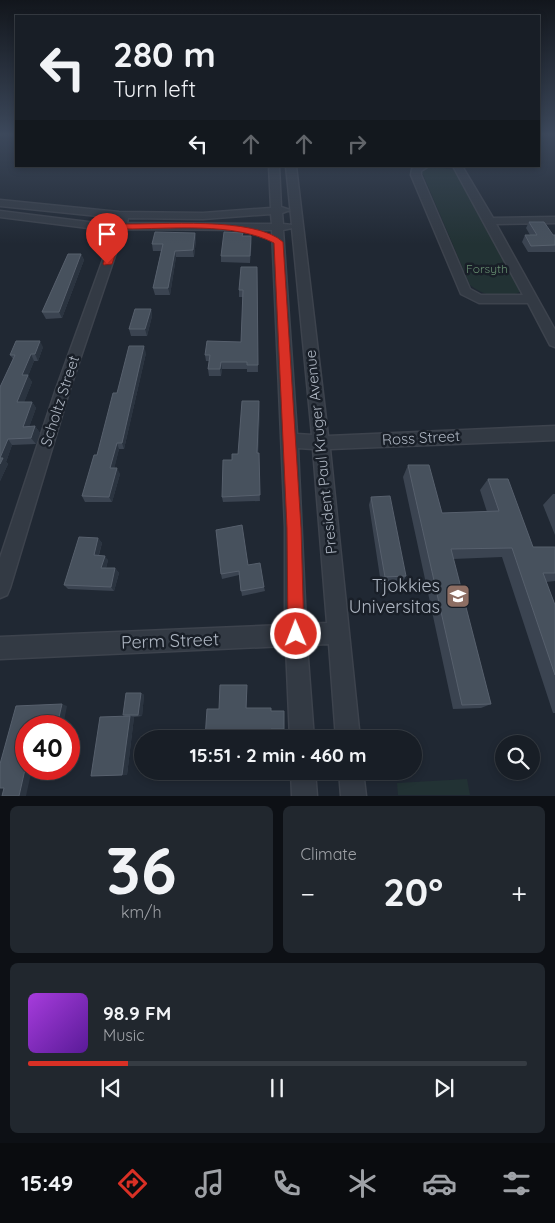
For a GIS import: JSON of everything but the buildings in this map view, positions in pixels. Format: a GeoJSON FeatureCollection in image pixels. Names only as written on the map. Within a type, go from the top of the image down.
{"type":"FeatureCollection","features":[{"type":"Feature","properties":{"kind":"street","name":"President Paul Kruger Avenue"},"geometry":{"type":"LineString","coordinates":[[274,170],[294,528],[296,634],[301,730]]}},
{"type":"Feature","properties":{"kind":"street","name":"President Paul Kruger Avenue"},"geometry":{"type":"LineString","coordinates":[[291,170],[321,443],[347,730]]}},
{"type":"Feature","properties":{"kind":"street"},"geometry":{"type":"LineString","coordinates":[[417,170],[416,175],[465,290],[479,299],[531,299]]}},
{"type":"Feature","properties":{"kind":"street"},"geometry":{"type":"LineString","coordinates":[[459,170],[490,221],[555,342]]}},
{"type":"Feature","properties":{"kind":"street"},"geometry":{"type":"LineString","coordinates":[[0,202],[122,221],[236,227],[263,234],[278,235],[297,219],[275,210],[203,216],[122,221],[70,224],[0,214]]}},
{"type":"Feature","properties":{"kind":"street"},"geometry":{"type":"LineString","coordinates":[[490,221],[555,220]]}},
{"type":"Feature","properties":{"kind":"street","name":"Scholtz Street"},"geometry":{"type":"LineString","coordinates":[[0,588],[62,392],[122,221]]}},
{"type":"Feature","properties":{"kind":"street","name":"Ross Street"},"geometry":{"type":"LineString","coordinates":[[288,440],[321,443],[555,433]]}},
{"type":"Feature","properties":{"kind":"street","name":"Perm Street"},"geometry":{"type":"LineString","coordinates":[[0,648],[339,633]]}},
{"type":"Feature","properties":{"kind":"street"},"geometry":{"type":"LineString","coordinates":[[304,780],[305,796]]}},
{"type":"Feature","properties":{"kind":"street"},"geometry":{"type":"LineString","coordinates":[[352,780],[354,796]]}},
{"type":"Feature","properties":{"kind":"green space","name":"Forsyth"},"geometry":{"type":"Polygon","coordinates":[[[422,170],[457,170],[521,291],[502,297],[488,295],[470,285],[422,170]]]}},
{"type":"Feature","properties":{"kind":"green space"},"geometry":{"type":"Polygon","coordinates":[[[467,779],[470,795],[398,795],[397,783],[467,779]]]}},
{"type":"Feature","properties":{"kind":"place","name":"Tjokkies Universitas"},"geometry":{"type":"Point","coordinates":[458,596]}},
{"type":"Feature","properties":{"kind":"route"},"geometry":{"type":"LineString","coordinates":[[107,264],[120,227],[236,227],[263,234],[279,242],[288,446],[294,528],[296,634]]}}]}
